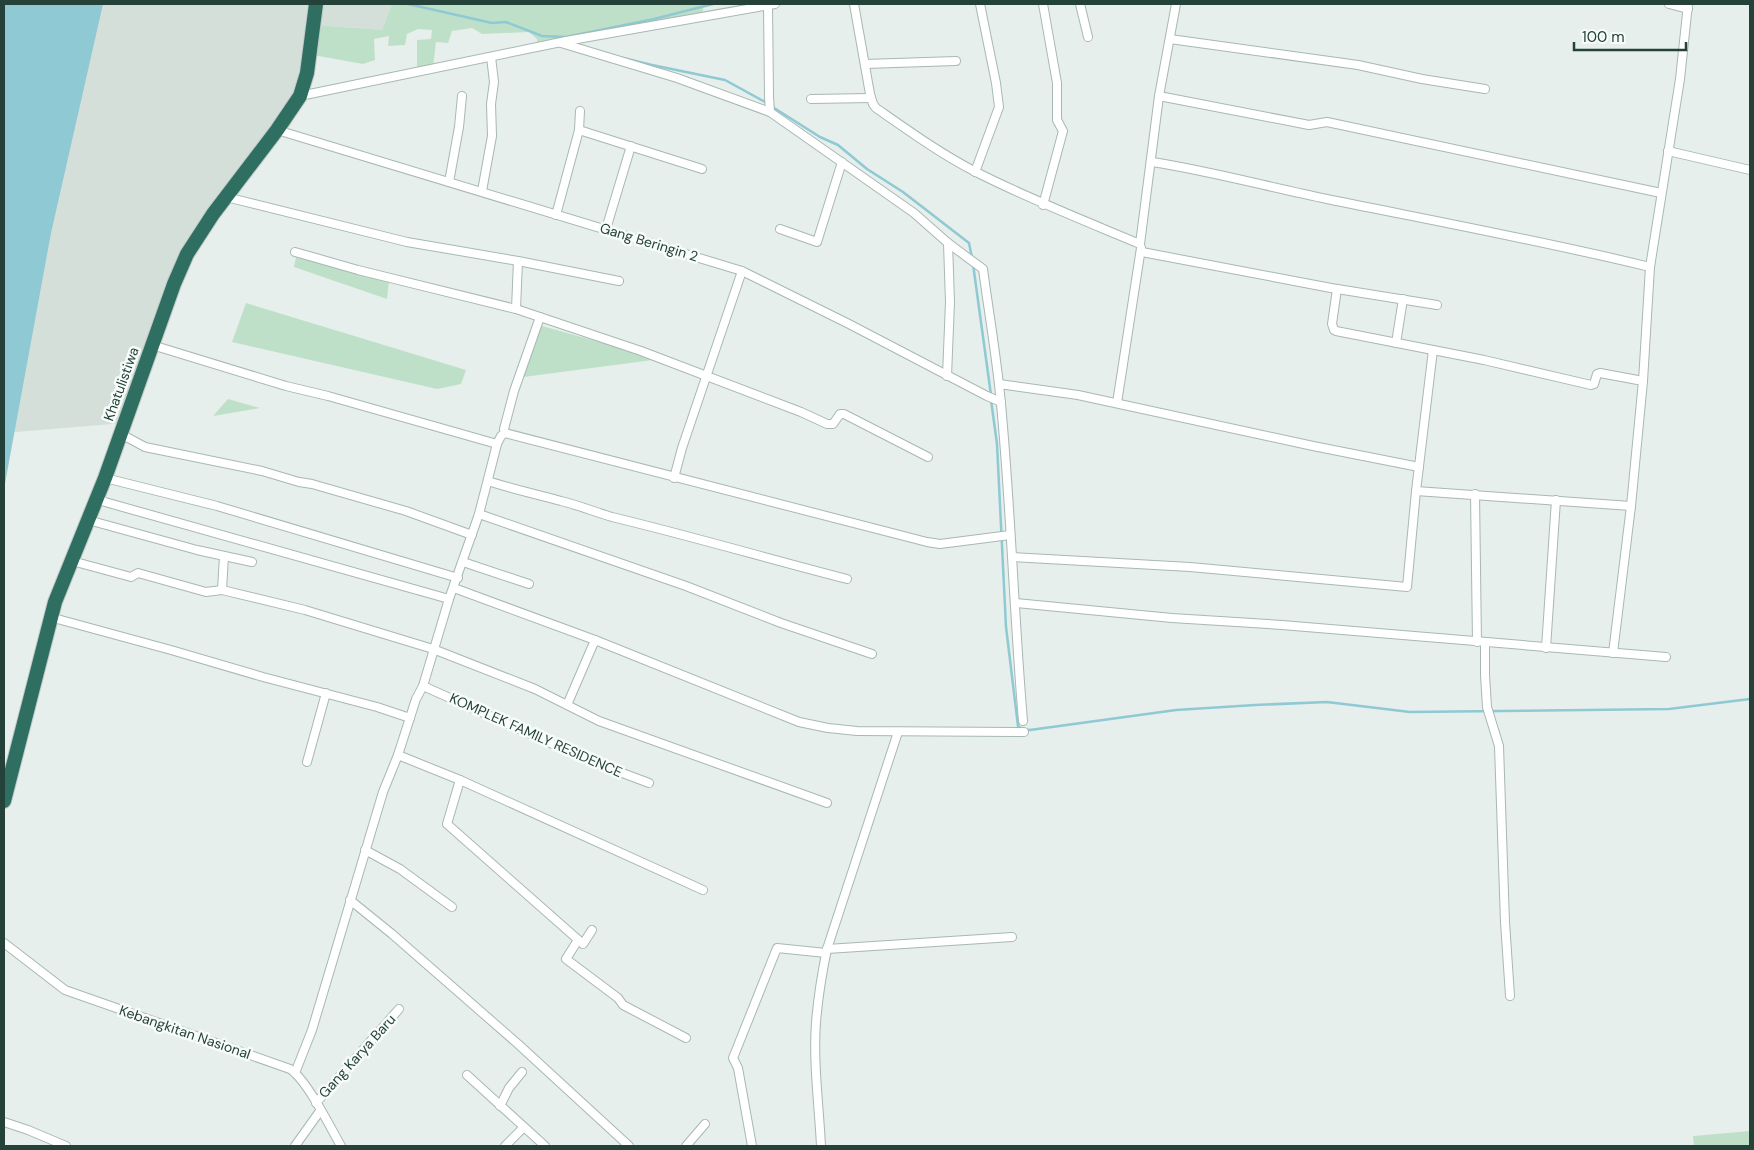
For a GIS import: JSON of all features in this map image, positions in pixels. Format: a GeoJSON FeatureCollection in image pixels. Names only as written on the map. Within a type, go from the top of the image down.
{"type":"FeatureCollection","features":[{"type":"Feature","properties":{"kind":"highway","name":"Khatulistiwa"},"geometry":{"type":"LineString","coordinates":[[4,801],[50,617],[105,478],[174,284],[186,254],[212,214],[277,130],[300,96],[307,73],[316,4]]}},
{"type":"Feature","properties":{"kind":"street"},"geometry":{"type":"LineString","coordinates":[[300,96],[563,42],[772,4],[770,110]]}},
{"type":"Feature","properties":{"kind":"street"},"geometry":{"type":"LineString","coordinates":[[854,4],[871,98],[876,108],[943,154],[975,172],[1141,248],[1337,289],[1437,305]]}},
{"type":"Feature","properties":{"kind":"street"},"geometry":{"type":"LineString","coordinates":[[975,172],[999,107],[980,4]]}},
{"type":"Feature","properties":{"kind":"street"},"geometry":{"type":"LineString","coordinates":[[1043,4],[1057,82],[1057,120],[1064,131],[1043,204]]}},
{"type":"Feature","properties":{"kind":"street"},"geometry":{"type":"LineString","coordinates":[[1080,4],[1088,37]]}},
{"type":"Feature","properties":{"kind":"street"},"geometry":{"type":"LineString","coordinates":[[1116,403],[1141,248],[1159,96],[1176,4]]}},
{"type":"Feature","properties":{"kind":"street"},"geometry":{"type":"LineString","coordinates":[[1614,653],[1631,506],[1650,266],[1684,52],[1688,6],[1669,4]]}},
{"type":"Feature","properties":{"kind":"street"},"geometry":{"type":"LineString","coordinates":[[1170,39],[1358,65],[1422,79],[1485,89]]}},
{"type":"Feature","properties":{"kind":"street"},"geometry":{"type":"LineString","coordinates":[[563,42],[770,110],[914,213],[966,258],[981,266],[983,269],[999,384],[998,401],[1008,535],[1013,557],[1016,649],[1023,721]]}},
{"type":"Feature","properties":{"kind":"street"},"geometry":{"type":"LineString","coordinates":[[482,191],[492,136],[491,104],[494,82],[491,57]]}},
{"type":"Feature","properties":{"kind":"street"},"geometry":{"type":"LineString","coordinates":[[865,64],[956,61]]}},
{"type":"Feature","properties":{"kind":"street"},"geometry":{"type":"LineString","coordinates":[[449,182],[459,127],[462,96]]}},
{"type":"Feature","properties":{"kind":"street"},"geometry":{"type":"LineString","coordinates":[[1159,96],[1308,126],[1327,122],[1661,193]]}},
{"type":"Feature","properties":{"kind":"street"},"geometry":{"type":"LineString","coordinates":[[811,98],[871,98]]}},
{"type":"Feature","properties":{"kind":"street"},"geometry":{"type":"LineString","coordinates":[[556,215],[579,130],[580,112]]}},
{"type":"Feature","properties":{"kind":"street","name":"Gang Beringin 2"},"geometry":{"type":"LineString","coordinates":[[277,130],[742,271],[998,401]]}},
{"type":"Feature","properties":{"kind":"street"},"geometry":{"type":"LineString","coordinates":[[579,130],[702,169]]}},
{"type":"Feature","properties":{"kind":"street"},"geometry":{"type":"LineString","coordinates":[[606,229],[631,146]]}},
{"type":"Feature","properties":{"kind":"street"},"geometry":{"type":"LineString","coordinates":[[1668,151],[1750,170]]}},
{"type":"Feature","properties":{"kind":"street"},"geometry":{"type":"LineString","coordinates":[[780,229],[817,242],[842,162]]}},
{"type":"Feature","properties":{"kind":"street"},"geometry":{"type":"LineString","coordinates":[[1152,162],[1650,266]]}},
{"type":"Feature","properties":{"kind":"street"},"geometry":{"type":"LineString","coordinates":[[226,197],[407,242],[619,281]]}},
{"type":"Feature","properties":{"kind":"street"},"geometry":{"type":"LineString","coordinates":[[947,376],[950,302],[948,242]]}},
{"type":"Feature","properties":{"kind":"street"},"geometry":{"type":"LineString","coordinates":[[295,252],[358,270],[516,309],[641,351],[801,412],[827,424],[833,424],[840,414],[844,414],[928,457]]}},
{"type":"Feature","properties":{"kind":"street"},"geometry":{"type":"LineString","coordinates":[[516,309],[518,261]]}},
{"type":"Feature","properties":{"kind":"street"},"geometry":{"type":"LineString","coordinates":[[674,478],[742,271]]}},
{"type":"Feature","properties":{"kind":"street"},"geometry":{"type":"LineString","coordinates":[[1337,289],[1332,324],[1334,330],[1591,384],[1594,384],[1597,374],[1600,373],[1642,382]]}},
{"type":"Feature","properties":{"kind":"street"},"geometry":{"type":"LineString","coordinates":[[1396,343],[1403,299]]}},
{"type":"Feature","properties":{"kind":"street"},"geometry":{"type":"LineString","coordinates":[[505,433],[504,430],[514,391],[540,317]]}},
{"type":"Feature","properties":{"kind":"street"},"geometry":{"type":"LineString","coordinates":[[152,345],[286,386],[497,444]]}},
{"type":"Feature","properties":{"kind":"street"},"geometry":{"type":"LineString","coordinates":[[1013,557],[1190,568],[1407,587],[1416,490],[1433,350]]}},
{"type":"Feature","properties":{"kind":"street"},"geometry":{"type":"LineString","coordinates":[[999,384],[1078,395],[1419,467]]}},
{"type":"Feature","properties":{"kind":"street"},"geometry":{"type":"LineString","coordinates":[[341,1146],[316,1103],[295,1073],[312,1030],[383,792],[416,699],[423,686],[449,599],[479,514],[497,444],[505,433]]}},
{"type":"Feature","properties":{"kind":"street"},"geometry":{"type":"LineString","coordinates":[[505,433],[927,542],[940,544],[1008,535]]}},
{"type":"Feature","properties":{"kind":"street"},"geometry":{"type":"LineString","coordinates":[[121,434],[145,447],[312,484],[392,506],[472,535]]}},
{"type":"Feature","properties":{"kind":"street"},"geometry":{"type":"LineString","coordinates":[[105,478],[217,506],[458,578]]}},
{"type":"Feature","properties":{"kind":"street"},"geometry":{"type":"LineString","coordinates":[[488,481],[510,489],[561,501],[612,517],[676,532],[772,560],[847,579]]}},
{"type":"Feature","properties":{"kind":"street"},"geometry":{"type":"LineString","coordinates":[[1416,490],[1631,506]]}},
{"type":"Feature","properties":{"kind":"street"},"geometry":{"type":"LineString","coordinates":[[1474,494],[1484,675],[1488,711],[1499,746],[1505,922],[1510,996]]}},
{"type":"Feature","properties":{"kind":"street"},"geometry":{"type":"LineString","coordinates":[[97,497],[105,502],[449,599]]}},
{"type":"Feature","properties":{"kind":"street"},"geometry":{"type":"LineString","coordinates":[[1546,648],[1556,500]]}},
{"type":"Feature","properties":{"kind":"street"},"geometry":{"type":"LineString","coordinates":[[479,514],[686,586],[781,623],[872,654]]}},
{"type":"Feature","properties":{"kind":"street"},"geometry":{"type":"LineString","coordinates":[[88,520],[252,562]]}},
{"type":"Feature","properties":{"kind":"street"},"geometry":{"type":"LineString","coordinates":[[222,590],[224,556]]}},
{"type":"Feature","properties":{"kind":"street"},"geometry":{"type":"LineString","coordinates":[[72,561],[131,577],[138,573],[206,592],[222,590],[305,610],[433,649],[535,690],[599,721],[827,802]]}},
{"type":"Feature","properties":{"kind":"street"},"geometry":{"type":"LineString","coordinates":[[463,562],[529,584]]}},
{"type":"Feature","properties":{"kind":"street"},"geometry":{"type":"LineString","coordinates":[[454,588],[595,640],[798,722],[857,731],[1024,732]]}},
{"type":"Feature","properties":{"kind":"street"},"geometry":{"type":"LineString","coordinates":[[1015,602],[1152,616],[1282,624],[1666,657]]}},
{"type":"Feature","properties":{"kind":"street"},"geometry":{"type":"LineString","coordinates":[[50,617],[410,718]]}},
{"type":"Feature","properties":{"kind":"street"},"geometry":{"type":"LineString","coordinates":[[567,705],[595,640]]}},
{"type":"Feature","properties":{"kind":"street","name":"KOMPLEK FAMILY RESIDENCE"},"geometry":{"type":"LineString","coordinates":[[423,686],[593,762],[649,783]]}},
{"type":"Feature","properties":{"kind":"street"},"geometry":{"type":"LineString","coordinates":[[307,762],[326,693]]}},
{"type":"Feature","properties":{"kind":"street"},"geometry":{"type":"LineString","coordinates":[[821,1146],[815,1061],[816,1022],[821,980],[827,951],[898,732]]}},
{"type":"Feature","properties":{"kind":"street"},"geometry":{"type":"LineString","coordinates":[[398,754],[460,780],[703,890]]}},
{"type":"Feature","properties":{"kind":"street"},"geometry":{"type":"LineString","coordinates":[[460,780],[447,824],[583,944],[592,930]]}},
{"type":"Feature","properties":{"kind":"street"},"geometry":{"type":"LineString","coordinates":[[365,850],[400,869],[452,907]]}},
{"type":"Feature","properties":{"kind":"street"},"geometry":{"type":"LineString","coordinates":[[350,900],[518,1044],[630,1146]]}},
{"type":"Feature","properties":{"kind":"street"},"geometry":{"type":"LineString","coordinates":[[752,1146],[738,1068],[733,1058],[777,948],[827,951],[1012,937]]}},
{"type":"Feature","properties":{"kind":"street"},"geometry":{"type":"LineString","coordinates":[[578,940],[566,958],[618,998],[623,1005],[686,1038]]}},
{"type":"Feature","properties":{"kind":"street","name":"Kebangkitan Nasional"},"geometry":{"type":"LineString","coordinates":[[4,944],[65,990],[282,1066],[295,1073]]}},
{"type":"Feature","properties":{"kind":"street","name":"Gang Karya Baru"},"geometry":{"type":"LineString","coordinates":[[316,1103],[377,1028],[399,1009]]}},
{"type":"Feature","properties":{"kind":"street"},"geometry":{"type":"LineString","coordinates":[[500,1106],[509,1088],[522,1072]]}},
{"type":"Feature","properties":{"kind":"street"},"geometry":{"type":"LineString","coordinates":[[467,1075],[545,1146]]}},
{"type":"Feature","properties":{"kind":"street"},"geometry":{"type":"LineString","coordinates":[[296,1146],[320,1111]]}},
{"type":"Feature","properties":{"kind":"street"},"geometry":{"type":"LineString","coordinates":[[4,1122],[66,1146]]}},
{"type":"Feature","properties":{"kind":"street"},"geometry":{"type":"LineString","coordinates":[[686,1146],[705,1124]]}},
{"type":"Feature","properties":{"kind":"street"},"geometry":{"type":"LineString","coordinates":[[505,1146],[523,1128]]}},
{"type":"Feature","properties":{"kind":"shaded area"},"geometry":{"type":"Polygon","coordinates":[[[97,4],[392,4],[382,30],[317,25],[307,84],[290,126],[266,149],[225,196],[176,281],[124,423],[4,433],[97,4]]]}},
{"type":"Feature","properties":{"kind":"green space"},"geometry":{"type":"Polygon","coordinates":[[[392,4],[704,4],[701,18],[538,47],[537,39],[529,32],[482,34],[472,28],[452,31],[448,43],[436,42],[433,67],[417,69],[417,40],[431,39],[432,30],[418,29],[407,34],[405,45],[388,46],[389,36],[374,39],[375,60],[363,64],[313,55],[317,25],[382,30],[392,4]]]}},
{"type":"Feature","properties":{"kind":"green space"},"geometry":{"type":"Polygon","coordinates":[[[297,253],[389,280],[387,299],[294,267],[297,253]]]}},
{"type":"Feature","properties":{"kind":"green space"},"geometry":{"type":"Polygon","coordinates":[[[246,303],[466,370],[461,384],[437,389],[232,342],[246,303]]]}},
{"type":"Feature","properties":{"kind":"green space"},"geometry":{"type":"Polygon","coordinates":[[[535,324],[660,359],[516,378],[535,324]]]}},
{"type":"Feature","properties":{"kind":"green space"},"geometry":{"type":"Polygon","coordinates":[[[228,399],[260,408],[213,416],[228,399]]]}},
{"type":"Feature","properties":{"kind":"green space"},"geometry":{"type":"Polygon","coordinates":[[[1750,1131],[1750,1146],[1694,1146],[1693,1136],[1750,1131]]]}},
{"type":"Feature","properties":{"kind":"water"},"geometry":{"type":"Polygon","coordinates":[[[4,4],[103,4],[51,233],[4,489],[4,4]]]}},
{"type":"Feature","properties":{"kind":"waterway"},"geometry":{"type":"LineString","coordinates":[[408,4],[492,23],[506,22],[542,36],[566,37],[654,19],[713,4]]}},
{"type":"Feature","properties":{"kind":"waterway"},"geometry":{"type":"LineString","coordinates":[[623,58],[725,80],[767,103]]}},
{"type":"Feature","properties":{"kind":"waterway"},"geometry":{"type":"LineString","coordinates":[[771,106],[820,137],[838,145],[867,169],[903,192],[969,243],[972,258]]}},
{"type":"Feature","properties":{"kind":"waterway"},"geometry":{"type":"LineString","coordinates":[[973,264],[991,395]]}},
{"type":"Feature","properties":{"kind":"waterway"},"geometry":{"type":"LineString","coordinates":[[991,400],[997,444],[1006,627],[1018,726],[1022,729],[1030,730],[1176,710],[1327,702],[1410,712],[1669,709],[1750,699]]}}]}
